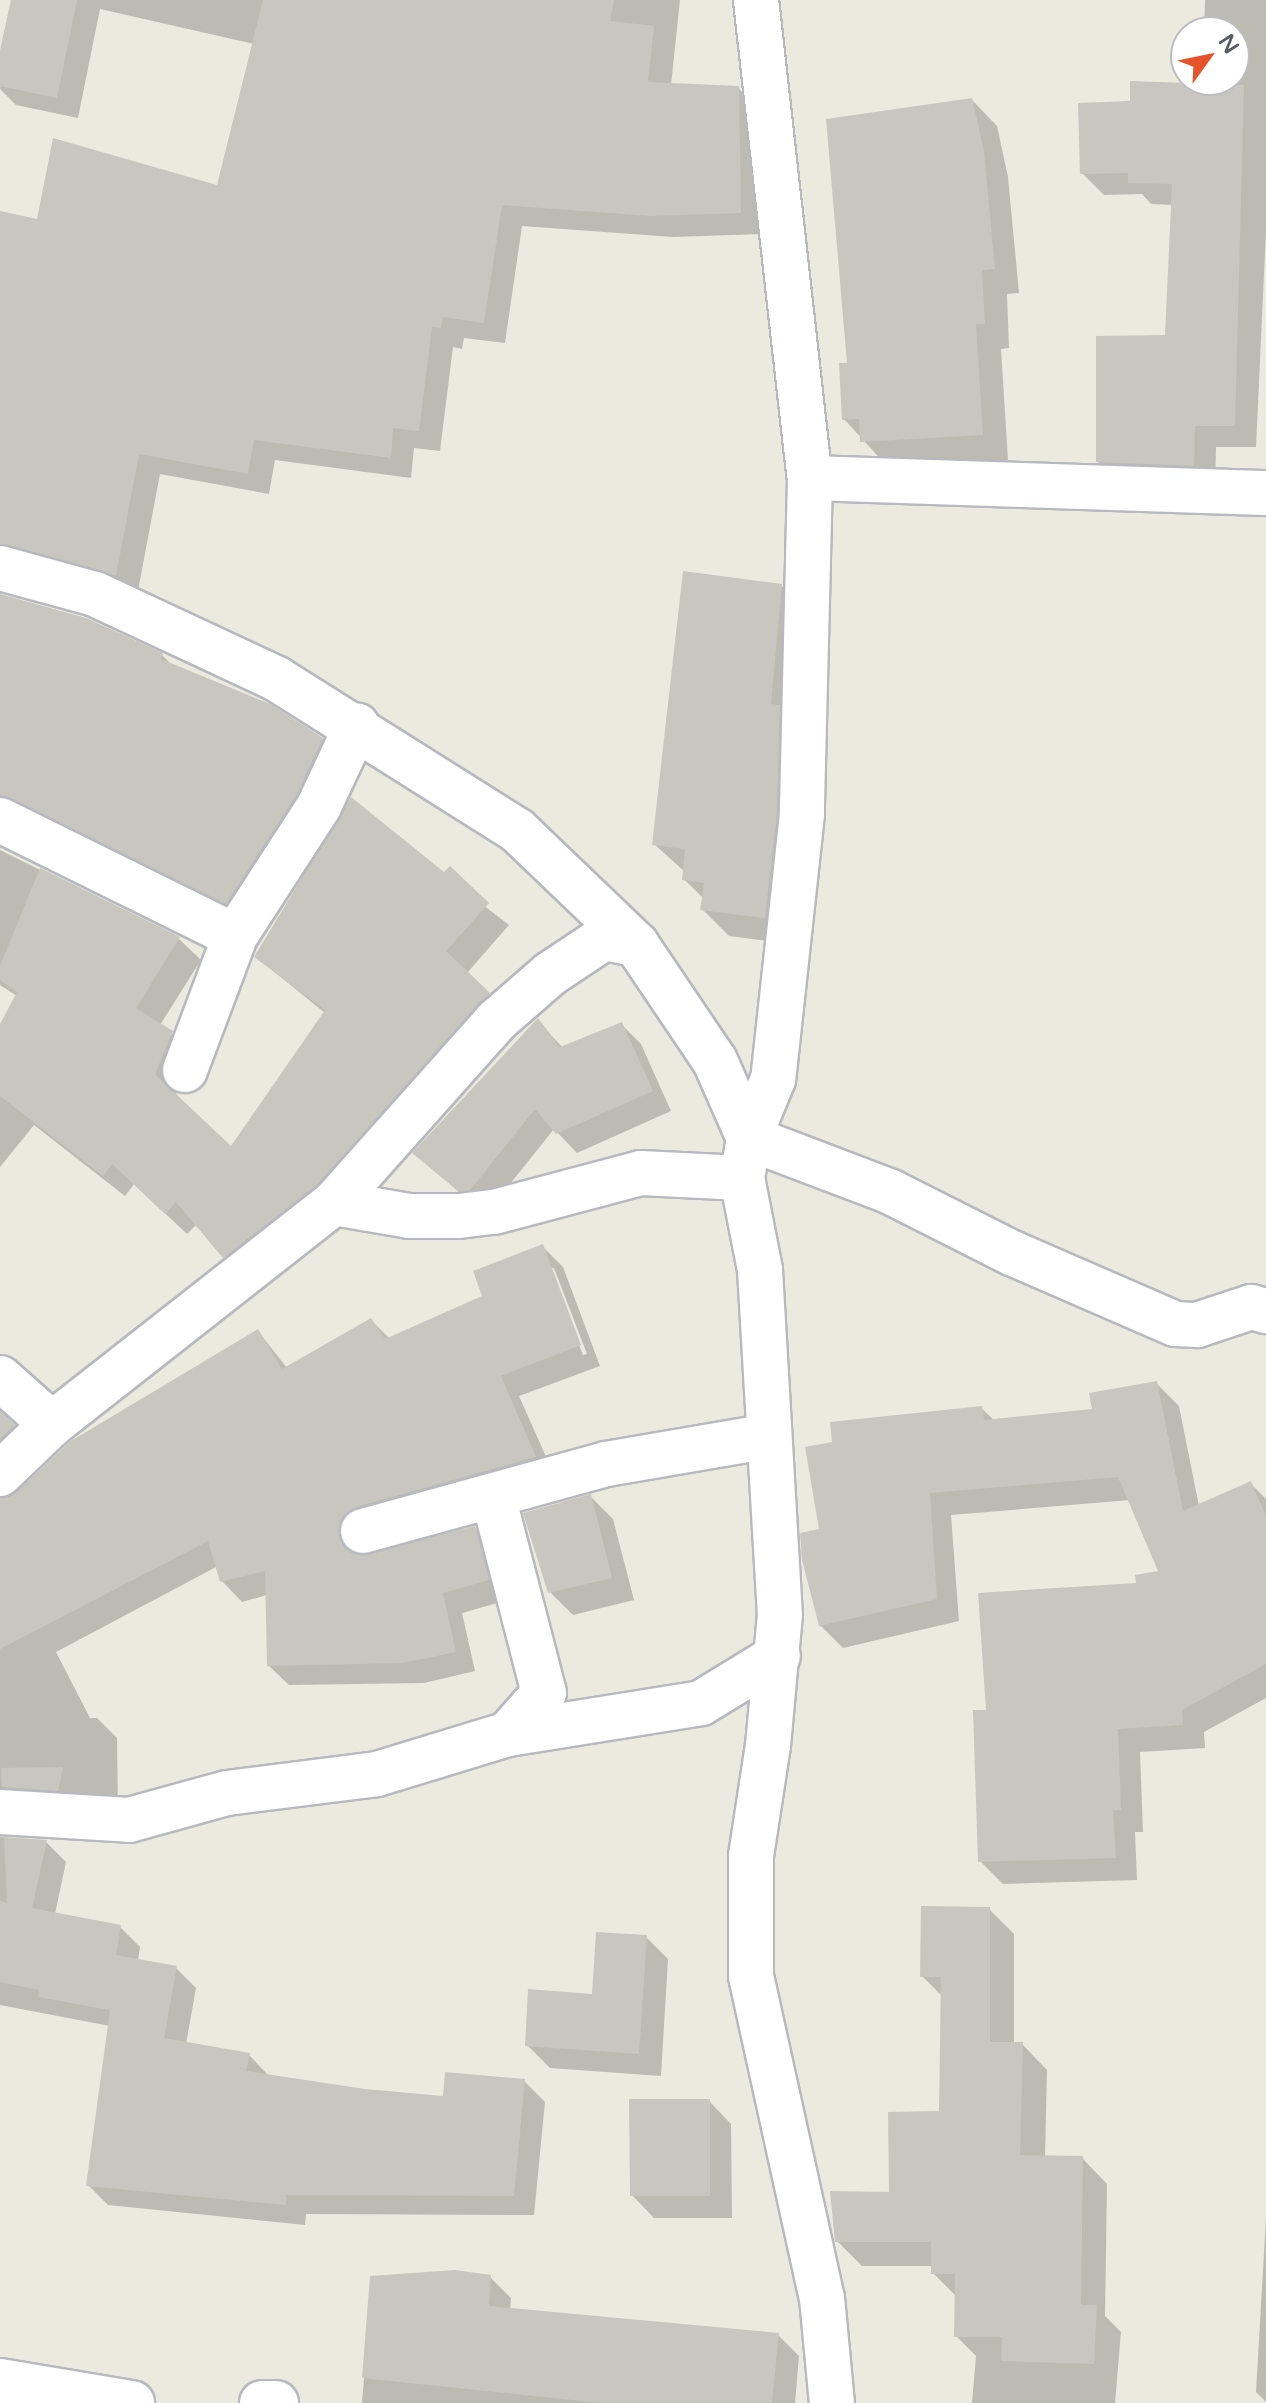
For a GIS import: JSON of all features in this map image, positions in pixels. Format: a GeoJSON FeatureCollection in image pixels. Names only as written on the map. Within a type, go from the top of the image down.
{"type":"FeatureCollection","features":[{"type":"Feature","properties":{"kind":"street"},"geometry":{"type":"LineString","coordinates":[[746,1158],[773,1079],[802,814],[810,478],[756,0]]}},
{"type":"Feature","properties":{"kind":"street"},"geometry":{"type":"LineString","coordinates":[[810,478],[1266,493]]}},
{"type":"Feature","properties":{"kind":"street"},"geometry":{"type":"LineString","coordinates":[[0,568],[95,594],[277,679],[357,725],[517,830],[636,944],[715,1061],[746,1158],[760,1270],[778,1656],[751,1856],[751,1976],[822,2298],[832,2403]]}},
{"type":"Feature","properties":{"kind":"street"},"geometry":{"type":"LineString","coordinates":[[185,1070],[235,936],[319,806],[357,725]]}},
{"type":"Feature","properties":{"kind":"street"},"geometry":{"type":"LineString","coordinates":[[0,820],[235,936]]}},
{"type":"Feature","properties":{"kind":"street"},"geometry":{"type":"LineString","coordinates":[[0,1474],[52,1424],[334,1203],[517,1002],[604,938],[636,944]]}},
{"type":"Feature","properties":{"kind":"street"},"geometry":{"type":"LineString","coordinates":[[334,1203],[409,1216],[459,1216],[494,1212],[641,1173],[746,1158],[891,1192],[1012,1253],[1175,1324],[1197,1325],[1251,1307],[1266,1311]]}},
{"type":"Feature","properties":{"kind":"street"},"geometry":{"type":"LineString","coordinates":[[0,1378],[52,1424]]}},
{"type":"Feature","properties":{"kind":"street"},"geometry":{"type":"LineString","coordinates":[[363,1531],[606,1464],[769,1436]]}},
{"type":"Feature","properties":{"kind":"street"},"geometry":{"type":"LineString","coordinates":[[493,1496],[544,1693],[508,1734]]}},
{"type":"Feature","properties":{"kind":"street"},"geometry":{"type":"LineString","coordinates":[[0,1812],[129,1820],[227,1793],[377,1774],[508,1734],[701,1703],[778,1656]]}},
{"type":"Feature","properties":{"kind":"street"},"geometry":{"type":"LineString","coordinates":[[0,2381],[132,2403]]}},
{"type":"Feature","properties":{"kind":"street"},"geometry":{"type":"LineString","coordinates":[[262,2403],[276,2403]]}},
{"type":"Feature","properties":{"kind":"building"},"geometry":{"type":"Polygon","coordinates":[[[11,0],[77,0],[57,98],[0,86],[0,50],[11,0]]]}},
{"type":"Feature","properties":{"kind":"building"},"geometry":{"type":"Polygon","coordinates":[[[263,0],[614,0],[610,21],[654,26],[648,82],[739,86],[741,213],[650,216],[502,205],[484,323],[443,317],[441,328],[432,327],[419,431],[393,428],[391,458],[254,440],[248,474],[139,454],[116,576],[0,544],[0,211],[37,219],[53,138],[217,185],[263,0]]]}},
{"type":"Feature","properties":{"kind":"building"},"geometry":{"type":"Polygon","coordinates":[[[1130,81],[1170,82],[1170,96],[1244,96],[1235,426],[1195,426],[1194,466],[1096,462],[1096,336],[1165,335],[1172,184],[1128,183],[1128,173],[1080,174],[1078,103],[1130,101],[1130,81]]]}},
{"type":"Feature","properties":{"kind":"building"},"geometry":{"type":"Polygon","coordinates":[[[972,98],[984,151],[995,269],[982,270],[985,324],[976,324],[983,435],[860,442],[859,419],[842,420],[839,363],[847,363],[826,119],[972,98]]]}},
{"type":"Feature","properties":{"kind":"building"},"geometry":{"type":"Polygon","coordinates":[[[683,571],[782,584],[771,704],[780,705],[777,812],[765,918],[700,910],[704,883],[682,880],[685,849],[652,845],[683,571]]]}},
{"type":"Feature","properties":{"kind":"building"},"geometry":{"type":"Polygon","coordinates":[[[0,594],[86,618],[163,653],[161,659],[270,704],[323,738],[297,794],[226,904],[0,795],[0,594]]]}},
{"type":"Feature","properties":{"kind":"building"},"geometry":{"type":"Polygon","coordinates":[[[351,797],[444,872],[450,866],[489,903],[446,951],[490,993],[317,1185],[223,1258],[176,1202],[165,1214],[112,1164],[103,1176],[0,1096],[0,1024],[17,992],[0,980],[0,966],[40,868],[180,937],[136,1008],[173,1031],[155,1074],[231,1146],[325,1010],[254,957],[351,797]]]}},
{"type":"Feature","properties":{"kind":"building"},"geometry":{"type":"Polygon","coordinates":[[[538,1018],[560,1047],[622,1022],[653,1091],[556,1134],[535,1109],[470,1190],[458,1191],[412,1153],[538,1018]]]}},
{"type":"Feature","properties":{"kind":"building"},"geometry":{"type":"Polygon","coordinates":[[[543,1244],[581,1345],[501,1376],[536,1457],[356,1507],[339,1525],[345,1548],[357,1555],[475,1526],[489,1580],[443,1593],[456,1652],[403,1663],[267,1666],[265,1571],[220,1582],[208,1541],[0,1649],[0,1498],[17,1492],[71,1441],[258,1329],[282,1369],[371,1318],[385,1339],[482,1296],[473,1271],[543,1244]]]}},
{"type":"Feature","properties":{"kind":"building"},"geometry":{"type":"Polygon","coordinates":[[[1157,1381],[1183,1511],[1251,1481],[1266,1516],[1266,1664],[1182,1710],[1183,1725],[1118,1729],[1121,1810],[1113,1810],[1116,1858],[978,1862],[973,1710],[986,1710],[978,1593],[1136,1583],[1135,1575],[1158,1571],[1118,1477],[930,1493],[937,1599],[819,1626],[802,1560],[800,1533],[819,1529],[805,1447],[832,1442],[830,1422],[982,1406],[984,1420],[1092,1409],[1089,1393],[1157,1381]]]}},
{"type":"Feature","properties":{"kind":"building"},"geometry":{"type":"Polygon","coordinates":[[[0,1411],[15,1425],[0,1439],[0,1411]]]}},
{"type":"Feature","properties":{"kind":"building"},"geometry":{"type":"Polygon","coordinates":[[[591,1494],[612,1578],[548,1593],[523,1513],[591,1494]]]}},
{"type":"Feature","properties":{"kind":"building"},"geometry":{"type":"Polygon","coordinates":[[[63,1767],[58,1791],[2,1787],[1,1768],[63,1767]]]}},
{"type":"Feature","properties":{"kind":"building"},"geometry":{"type":"Polygon","coordinates":[[[4,1837],[47,1840],[32,1908],[121,1925],[116,1955],[177,1966],[164,2038],[250,2053],[246,2071],[365,2089],[443,2096],[445,2072],[525,2079],[514,2196],[286,2195],[286,2205],[86,2186],[110,2010],[38,1997],[39,1990],[0,1982],[0,1901],[7,1903],[4,1837]]]}},
{"type":"Feature","properties":{"kind":"building"},"geometry":{"type":"Polygon","coordinates":[[[921,1906],[990,1907],[990,2042],[1023,2042],[1020,2155],[1083,2156],[1081,2305],[1097,2305],[1094,2364],[1001,2361],[1002,2337],[954,2337],[955,2274],[931,2274],[931,2242],[835,2242],[830,2191],[889,2192],[888,2112],[939,2111],[941,1977],[920,1977],[921,1906]]]}},
{"type":"Feature","properties":{"kind":"building"},"geometry":{"type":"Polygon","coordinates":[[[596,1932],[647,1935],[639,2054],[525,2046],[528,1989],[592,1994],[596,1932]]]}},
{"type":"Feature","properties":{"kind":"building"},"geometry":{"type":"Polygon","coordinates":[[[629,2099],[710,2099],[710,2196],[630,2196],[629,2099]]]}},
{"type":"Feature","properties":{"kind":"building"},"geometry":{"type":"Polygon","coordinates":[[[455,2270],[491,2275],[489,2306],[779,2333],[772,2403],[601,2403],[362,2378],[370,2276],[455,2270]]]}}]}
